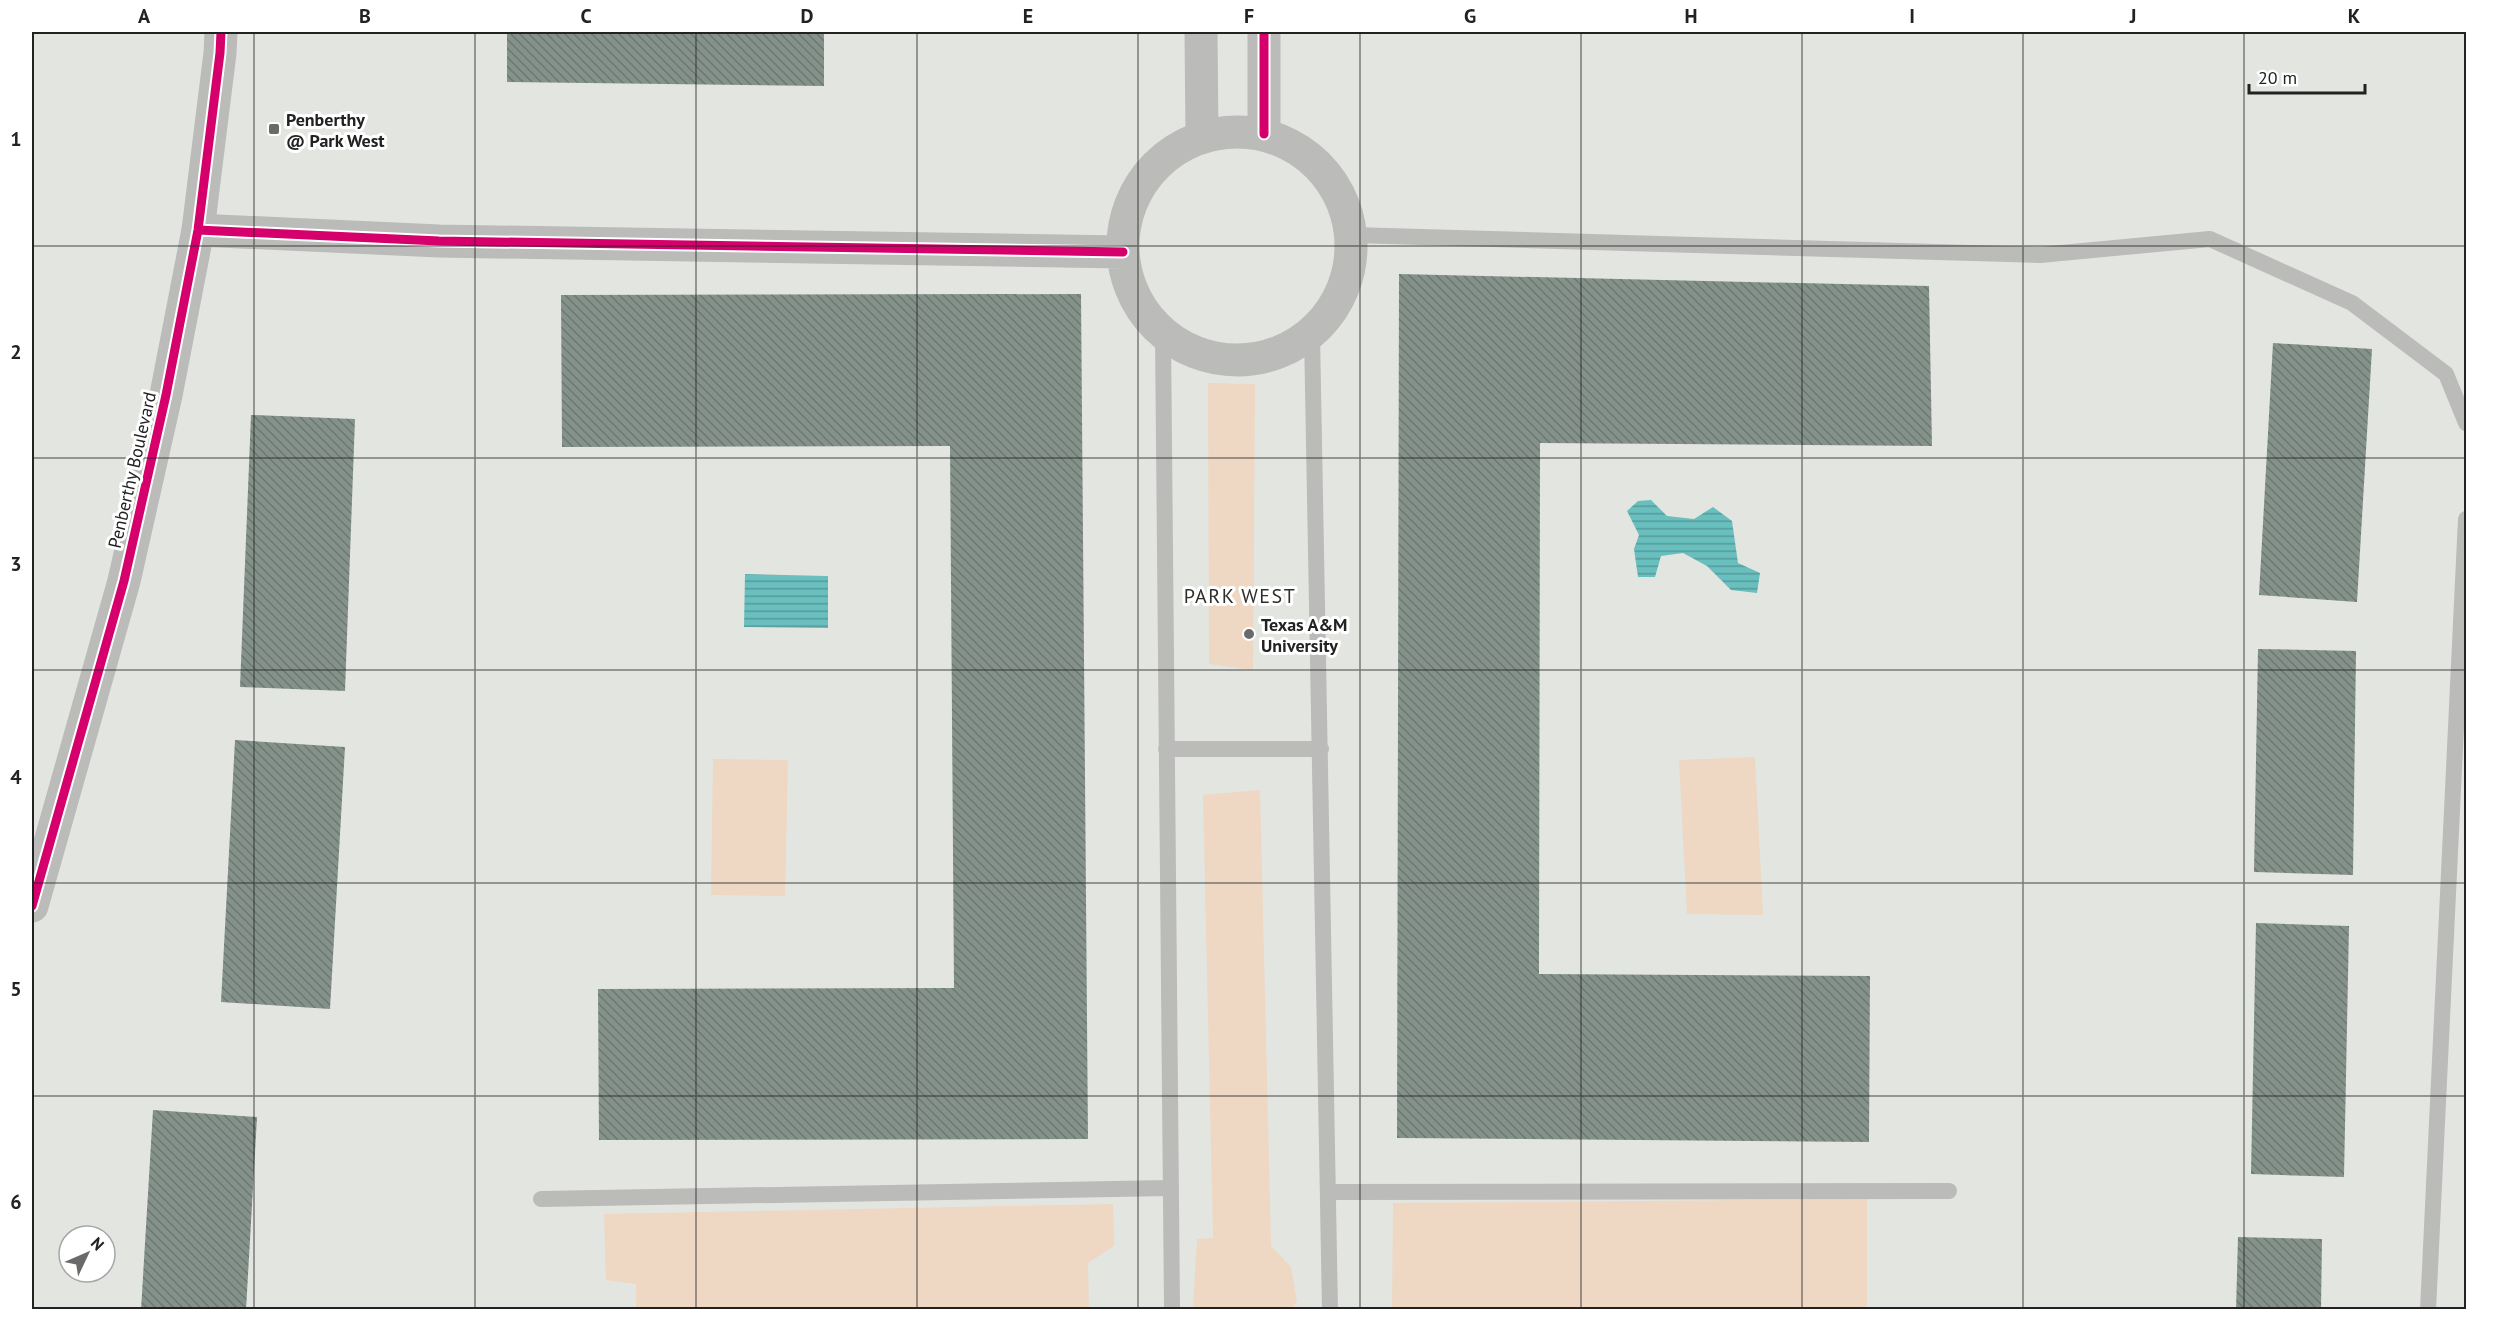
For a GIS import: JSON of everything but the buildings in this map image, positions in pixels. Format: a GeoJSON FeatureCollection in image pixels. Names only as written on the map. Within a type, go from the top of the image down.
{"type":"FeatureCollection","features":[{"type":"Feature","properties":{"kind":"street","name":"Penberthy Boulevard"},"geometry":{"type":"LineString","coordinates":[[32,906],[124,581],[166,395],[198,230],[221,32]]}},
{"type":"Feature","properties":{"kind":"street"},"geometry":{"type":"LineString","coordinates":[[1201,32],[1202,136]]}},
{"type":"Feature","properties":{"kind":"street"},"geometry":{"type":"LineString","coordinates":[[1263,134],[1264,32]]}},
{"type":"Feature","properties":{"kind":"street"},"geometry":{"type":"LineString","coordinates":[[1233,131],[1263,134],[1306,154],[1338,189],[1352,235],[1350,271],[1336,305],[1312,334],[1278,353],[1238,360],[1198,353],[1163,333],[1143,310],[1129,282],[1123,252],[1127,215],[1143,180],[1169,153],[1202,136],[1233,131]]}},
{"type":"Feature","properties":{"kind":"street"},"geometry":{"type":"LineString","coordinates":[[198,230],[451,241],[1123,252]]}},
{"type":"Feature","properties":{"kind":"lane"},"geometry":{"type":"LineString","coordinates":[[1352,235],[2040,255],[2210,239],[2352,303],[2446,374],[2466,423]]}},
{"type":"Feature","properties":{"kind":"lane"},"geometry":{"type":"LineString","coordinates":[[1163,333],[1172,1310]]}},
{"type":"Feature","properties":{"kind":"lane"},"geometry":{"type":"LineString","coordinates":[[1312,334],[1330,1310]]}},
{"type":"Feature","properties":{"kind":"lane"},"geometry":{"type":"LineString","coordinates":[[2428,1310],[2466,519]]}},
{"type":"Feature","properties":{"kind":"lane"},"geometry":{"type":"LineString","coordinates":[[1166,749],[1321,749]]}},
{"type":"Feature","properties":{"kind":"lane"},"geometry":{"type":"LineString","coordinates":[[541,1199],[1170,1188]]}},
{"type":"Feature","properties":{"kind":"lane"},"geometry":{"type":"LineString","coordinates":[[1328,1192],[1949,1191]]}},
{"type":"Feature","properties":{"kind":"shaded area","name":"Texas A&M University"},"geometry":{"type":"Polygon","coordinates":[[[32,32],[2466,32],[2466,1309],[32,1309],[32,32]]]}},
{"type":"Feature","properties":{"kind":"shaded area"},"geometry":{"type":"Polygon","coordinates":[[[1208,383],[1255,384],[1253,670],[1209,664],[1208,383]]]}},
{"type":"Feature","properties":{"kind":"shaded area"},"geometry":{"type":"Polygon","coordinates":[[[1755,757],[1763,915],[1687,914],[1679,760],[1755,757]]]}},
{"type":"Feature","properties":{"kind":"shaded area"},"geometry":{"type":"Polygon","coordinates":[[[713,759],[788,760],[785,896],[711,895],[713,759]]]}},
{"type":"Feature","properties":{"kind":"shaded area"},"geometry":{"type":"Polygon","coordinates":[[[1260,790],[1271,1246],[1291,1267],[1297,1302],[1291,1309],[1193,1309],[1197,1239],[1213,1238],[1203,795],[1260,790]]]}},
{"type":"Feature","properties":{"kind":"shaded area"},"geometry":{"type":"Polygon","coordinates":[[[1867,1199],[1867,1309],[1392,1310],[1393,1203],[1867,1199]]]}},
{"type":"Feature","properties":{"kind":"shaded area"},"geometry":{"type":"Polygon","coordinates":[[[1113,1204],[1114,1246],[1088,1263],[1089,1309],[636,1309],[636,1284],[606,1280],[604,1214],[1113,1204]]]}},
{"type":"Feature","properties":{"kind":"water"},"geometry":{"type":"Polygon","coordinates":[[[1651,500],[1667,516],[1694,519],[1713,507],[1732,521],[1738,563],[1760,573],[1757,593],[1731,590],[1707,566],[1683,553],[1661,556],[1655,577],[1638,577],[1634,549],[1639,535],[1627,511],[1638,501],[1651,500]]]}},
{"type":"Feature","properties":{"kind":"water"},"geometry":{"type":"Polygon","coordinates":[[[745,574],[828,576],[828,628],[744,627],[745,574]]]}},
{"type":"Feature","properties":{"kind":"cycle path"},"geometry":{"type":"LineString","coordinates":[[32,906],[124,581],[166,395],[198,230],[221,32]]}},
{"type":"Feature","properties":{"kind":"cycle path"},"geometry":{"type":"LineString","coordinates":[[1264,32],[1264,134]]}},
{"type":"Feature","properties":{"kind":"cycle path"},"geometry":{"type":"LineString","coordinates":[[198,230],[439,241],[1123,252]]}},
{"type":"Feature","properties":{"kind":"place","name":"Penberthy @ Park West"},"geometry":{"type":"Point","coordinates":[274,129]}},
{"type":"Feature","properties":{"kind":"place","name":"Texas A&M University"},"geometry":{"type":"Point","coordinates":[1249,634]}},
{"type":"Feature","properties":{"kind":"district","name":"PARK WEST"},"geometry":{"type":"Point","coordinates":[1240,596]}}]}
